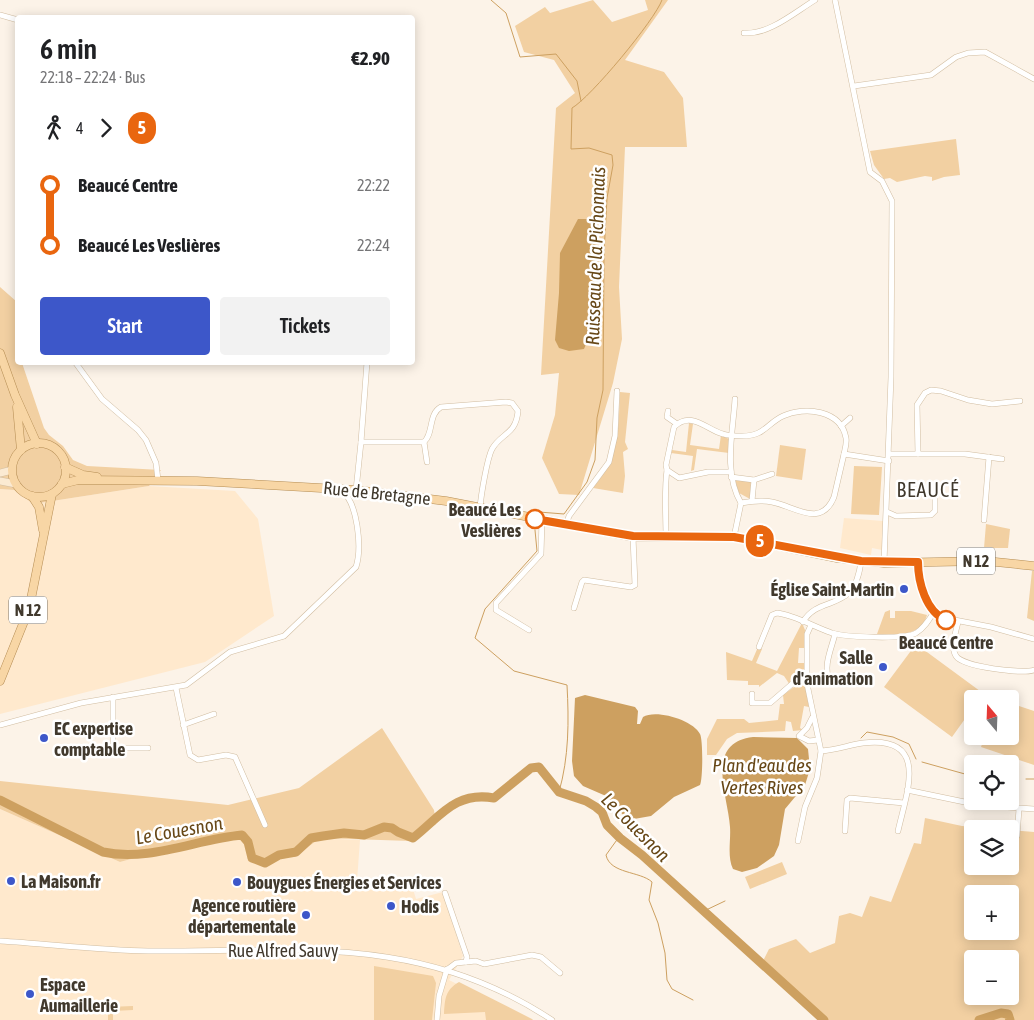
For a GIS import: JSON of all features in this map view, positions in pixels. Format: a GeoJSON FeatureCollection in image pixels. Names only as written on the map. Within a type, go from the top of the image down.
{"type":"FeatureCollection","features":[{"type":"Feature","properties":{"kind":"main road"},"geometry":{"type":"LineString","coordinates":[[0,353],[15,395],[37,444]]}},
{"type":"Feature","properties":{"kind":"main road"},"geometry":{"type":"LineString","coordinates":[[15,395],[22,438],[21,450]]}},
{"type":"Feature","properties":{"kind":"main road"},"geometry":{"type":"LineString","coordinates":[[37,444],[53,448],[59,453],[65,467],[62,484],[52,494],[32,496],[23,492],[16,484],[12,470],[16,456],[21,450],[37,444]]}},
{"type":"Feature","properties":{"kind":"main road","name":"Rue de Bretagne"},"geometry":{"type":"LineString","coordinates":[[65,467],[83,475],[134,480]]}},
{"type":"Feature","properties":{"kind":"main road"},"geometry":{"type":"LineString","coordinates":[[0,473],[12,470]]}},
{"type":"Feature","properties":{"kind":"main road","name":"Rue de Bretagne"},"geometry":{"type":"LineString","coordinates":[[62,484],[78,480],[158,480],[338,488],[392,493],[633,536],[666,538],[734,537],[861,561],[884,563]]}},
{"type":"Feature","properties":{"kind":"main road"},"geometry":{"type":"LineString","coordinates":[[0,481],[16,484]]}},
{"type":"Feature","properties":{"kind":"main road","name":"N 12"},"geometry":{"type":"LineString","coordinates":[[0,681],[29,609],[52,494]]}},
{"type":"Feature","properties":{"kind":"main road","name":"N 12"},"geometry":{"type":"LineString","coordinates":[[32,496],[39,507],[44,535]]}},
{"type":"Feature","properties":{"kind":"main road","name":"N 12"},"geometry":{"type":"LineString","coordinates":[[884,563],[986,561],[1034,566]]}},
{"type":"Feature","properties":{"kind":"street"},"geometry":{"type":"LineString","coordinates":[[744,33],[754,34],[768,28],[815,0]]}},
{"type":"Feature","properties":{"kind":"street"},"geometry":{"type":"LineString","coordinates":[[835,0],[870,172],[882,181],[892,201],[891,377],[884,563]]}},
{"type":"Feature","properties":{"kind":"street"},"geometry":{"type":"LineString","coordinates":[[0,16],[15,19]]}},
{"type":"Feature","properties":{"kind":"street"},"geometry":{"type":"LineString","coordinates":[[854,86],[931,75],[956,58],[968,53],[985,52],[1034,79]]}},
{"type":"Feature","properties":{"kind":"street"},"geometry":{"type":"LineString","coordinates":[[77,365],[102,399],[138,430],[146,440],[156,463],[158,480]]}},
{"type":"Feature","properties":{"kind":"street"},"geometry":{"type":"LineString","coordinates":[[356,490],[367,365]]}},
{"type":"Feature","properties":{"kind":"street"},"geometry":{"type":"LineString","coordinates":[[918,454],[917,405],[925,393],[931,390],[941,391],[968,400],[992,404],[1020,401]]}},
{"type":"Feature","properties":{"kind":"street"},"geometry":{"type":"LineString","coordinates":[[566,525],[569,516],[609,462],[615,436],[617,391]]}},
{"type":"Feature","properties":{"kind":"street"},"geometry":{"type":"LineString","coordinates":[[734,537],[741,503],[734,490],[731,474],[735,399]]}},
{"type":"Feature","properties":{"kind":"street"},"geometry":{"type":"LineString","coordinates":[[426,462],[424,442],[429,435],[434,413],[441,407],[506,402],[516,408],[516,422],[512,431],[492,449],[480,508]]}},
{"type":"Feature","properties":{"kind":"street"},"geometry":{"type":"LineString","coordinates":[[668,411],[667,417],[677,424]]}},
{"type":"Feature","properties":{"kind":"street"},"geometry":{"type":"LineString","coordinates":[[666,538],[667,498],[664,488],[666,464],[672,431],[677,424],[682,421],[697,421],[722,434],[732,436],[757,434],[782,416],[812,411],[828,414],[841,426],[846,439],[844,454],[832,503],[822,511],[802,513],[784,505],[752,501],[741,503]]}},
{"type":"Feature","properties":{"kind":"street"},"geometry":{"type":"LineString","coordinates":[[841,426],[850,418]]}},
{"type":"Feature","properties":{"kind":"street"},"geometry":{"type":"LineString","coordinates":[[361,442],[424,442]]}},
{"type":"Feature","properties":{"kind":"street"},"geometry":{"type":"LineString","coordinates":[[844,454],[889,461]]}},
{"type":"Feature","properties":{"kind":"street"},"geometry":{"type":"LineString","coordinates":[[889,454],[1002,459]]}},
{"type":"Feature","properties":{"kind":"street"},"geometry":{"type":"LineString","coordinates":[[984,520],[989,457]]}},
{"type":"Feature","properties":{"kind":"street"},"geometry":{"type":"LineString","coordinates":[[667,470],[679,478],[702,472],[731,474],[754,480],[772,474]]}},
{"type":"Feature","properties":{"kind":"street"},"geometry":{"type":"LineString","coordinates":[[752,501],[754,480]]}},
{"type":"Feature","properties":{"kind":"street"},"geometry":{"type":"LineString","coordinates":[[0,725],[113,697],[176,688],[195,680],[230,652],[284,636],[356,567],[359,543],[353,503],[348,495],[338,488]]}},
{"type":"Feature","properties":{"kind":"street"},"geometry":{"type":"LineString","coordinates":[[887,512],[896,516],[931,515],[935,511],[935,496]]}},
{"type":"Feature","properties":{"kind":"street"},"geometry":{"type":"LineString","coordinates":[[529,630],[496,610],[496,604],[541,554],[542,520]]}},
{"type":"Feature","properties":{"kind":"street"},"geometry":{"type":"LineString","coordinates":[[574,608],[584,580],[632,587],[635,585],[633,536]]}},
{"type":"Feature","properties":{"kind":"street"},"geometry":{"type":"LineString","coordinates":[[803,622],[813,610],[844,597],[860,574],[861,561]]}},
{"type":"Feature","properties":{"kind":"street"},"geometry":{"type":"LineString","coordinates":[[918,562],[922,587],[934,612],[946,620],[991,627],[1034,639]]}},
{"type":"Feature","properties":{"kind":"street"},"geometry":{"type":"LineString","coordinates":[[760,647],[772,615],[783,614],[835,634],[888,637],[908,636],[917,633],[926,625],[934,612]]}},
{"type":"Feature","properties":{"kind":"street"},"geometry":{"type":"LineString","coordinates":[[958,622],[954,643],[957,658],[970,665],[1023,672],[1034,670]]}},
{"type":"Feature","properties":{"kind":"street"},"geometry":{"type":"LineString","coordinates":[[798,841],[805,807],[817,778],[821,751],[813,718],[806,672],[807,634],[811,625]]}},
{"type":"Feature","properties":{"kind":"street"},"geometry":{"type":"LineString","coordinates":[[835,634],[827,666],[827,676],[830,680],[843,680]]}},
{"type":"Feature","properties":{"kind":"street"},"geometry":{"type":"LineString","coordinates":[[752,694],[752,703],[770,703],[806,672]]}},
{"type":"Feature","properties":{"kind":"street"},"geometry":{"type":"LineString","coordinates":[[176,688],[183,726],[192,758],[202,760],[226,755],[237,760],[265,825]]}},
{"type":"Feature","properties":{"kind":"street"},"geometry":{"type":"LineString","coordinates":[[113,697],[113,747]]}},
{"type":"Feature","properties":{"kind":"street"},"geometry":{"type":"LineString","coordinates":[[183,726],[214,714]]}},
{"type":"Feature","properties":{"kind":"street"},"geometry":{"type":"LineString","coordinates":[[813,718],[809,726],[799,736],[809,741],[818,740]]}},
{"type":"Feature","properties":{"kind":"street"},"geometry":{"type":"LineString","coordinates":[[821,751],[843,749],[863,743],[895,746],[902,752],[910,764],[911,771],[898,831]]}},
{"type":"Feature","properties":{"kind":"street"},"geometry":{"type":"LineString","coordinates":[[81,748],[148,748]]}},
{"type":"Feature","properties":{"kind":"street"},"geometry":{"type":"LineString","coordinates":[[907,790],[964,802]]}},
{"type":"Feature","properties":{"kind":"street"},"geometry":{"type":"LineString","coordinates":[[845,831],[847,800],[850,798],[904,803]]}},
{"type":"Feature","properties":{"kind":"street"},"geometry":{"type":"LineString","coordinates":[[1019,809],[1034,809]]}},
{"type":"Feature","properties":{"kind":"street"},"geometry":{"type":"LineString","coordinates":[[445,893],[467,956],[466,962]]}},
{"type":"Feature","properties":{"kind":"street","name":"Rue Alfred Sauvy"},"geometry":{"type":"LineString","coordinates":[[0,941],[146,951],[349,951],[395,957],[448,969],[513,997],[552,1020]]}},
{"type":"Feature","properties":{"kind":"street"},"geometry":{"type":"LineString","coordinates":[[438,1020],[439,996],[448,969],[456,963],[476,961],[484,964],[532,954],[541,957],[560,973]]}},
{"type":"Feature","properties":{"kind":"shaded area"},"geometry":{"type":"Polygon","coordinates":[[[593,0],[612,22],[648,10],[645,0],[668,0],[625,60],[664,72],[683,98],[687,147],[625,147],[619,287],[622,339],[613,383],[579,495],[559,494],[542,458],[555,415],[559,373],[541,375],[556,108],[575,93],[554,60],[524,52],[515,26],[545,7],[550,13],[593,0]]]}},
{"type":"Feature","properties":{"kind":"shaded area"},"geometry":{"type":"Polygon","coordinates":[[[956,139],[960,175],[932,181],[932,177],[925,176],[897,182],[890,178],[884,179],[874,165],[870,151],[956,139]]]}},
{"type":"Feature","properties":{"kind":"shaded area"},"geometry":{"type":"Polygon","coordinates":[[[0,287],[15,300],[15,365],[23,365],[44,428],[49,435],[63,446],[73,460],[87,466],[161,470],[149,486],[33,504],[14,490],[0,489],[0,287]]]}},
{"type":"Feature","properties":{"kind":"shaded area"},"geometry":{"type":"Polygon","coordinates":[[[620,392],[630,393],[625,442],[628,449],[623,452],[625,476],[623,493],[593,488],[602,476],[613,454],[618,432],[620,392]]]}},
{"type":"Feature","properties":{"kind":"shaded area"},"geometry":{"type":"Polygon","coordinates":[[[689,423],[693,424],[690,445],[719,449],[721,435],[729,439],[729,453],[697,449],[694,470],[691,471],[693,456],[671,453],[672,450],[686,452],[689,423]]]}},
{"type":"Feature","properties":{"kind":"shaded area"},"geometry":{"type":"Polygon","coordinates":[[[780,445],[806,449],[802,480],[776,476],[780,445]]]}},
{"type":"Feature","properties":{"kind":"shaded area"},"geometry":{"type":"Polygon","coordinates":[[[854,466],[882,467],[879,515],[851,514],[854,466]]]}},
{"type":"Feature","properties":{"kind":"shaded area"},"geometry":{"type":"Polygon","coordinates":[[[735,480],[751,481],[750,499],[739,493],[735,480]]]}},
{"type":"Feature","properties":{"kind":"shaded area"},"geometry":{"type":"Polygon","coordinates":[[[149,486],[235,491],[258,519],[274,616],[205,662],[0,714],[0,489],[14,490],[33,504],[149,486]]]}},
{"type":"Feature","properties":{"kind":"shaded area"},"geometry":{"type":"Polygon","coordinates":[[[844,518],[883,521],[882,550],[872,548],[871,555],[840,548],[844,518]]]}},
{"type":"Feature","properties":{"kind":"shaded area"},"geometry":{"type":"Polygon","coordinates":[[[986,524],[1010,529],[1008,548],[984,548],[986,524]]]}},
{"type":"Feature","properties":{"kind":"shaded area"},"geometry":{"type":"Polygon","coordinates":[[[1032,571],[1034,571],[1034,621],[1027,618],[1032,571]]]}},
{"type":"Feature","properties":{"kind":"shaded area"},"geometry":{"type":"Polygon","coordinates":[[[890,610],[890,618],[895,618],[895,611],[911,611],[927,615],[924,622],[914,631],[892,635],[877,634],[885,612],[890,610]]]}},
{"type":"Feature","properties":{"kind":"shaded area"},"geometry":{"type":"Polygon","coordinates":[[[802,623],[805,630],[804,648],[799,648],[798,663],[804,663],[804,669],[790,685],[784,676],[777,673],[759,687],[759,685],[748,685],[748,681],[727,680],[726,652],[752,661],[758,647],[762,649],[756,663],[777,671],[802,623]]]}},
{"type":"Feature","properties":{"kind":"shaded area"},"geometry":{"type":"Polygon","coordinates":[[[916,644],[979,690],[964,690],[964,720],[952,737],[884,687],[916,644]]]}},
{"type":"Feature","properties":{"kind":"shaded area"},"geometry":{"type":"Polygon","coordinates":[[[801,682],[805,686],[809,707],[804,706],[800,728],[803,730],[793,731],[791,722],[786,721],[785,731],[737,733],[727,739],[716,755],[707,755],[707,739],[717,719],[744,719],[749,723],[778,720],[780,704],[784,704],[783,695],[801,682]]]}},
{"type":"Feature","properties":{"kind":"shaded area"},"geometry":{"type":"Polygon","coordinates":[[[1019,706],[1034,711],[1034,765],[1019,760],[1019,755],[1005,755],[981,747],[982,745],[1019,745],[1019,706]]]}},
{"type":"Feature","properties":{"kind":"shaded area"},"geometry":{"type":"Polygon","coordinates":[[[382,728],[434,810],[436,824],[411,841],[320,838],[295,857],[279,856],[266,866],[248,861],[246,838],[239,836],[225,840],[216,836],[120,862],[0,809],[0,781],[228,805],[299,788],[382,728]]]}},
{"type":"Feature","properties":{"kind":"shaded area"},"geometry":{"type":"Polygon","coordinates":[[[0,809],[120,862],[216,836],[225,840],[239,836],[246,837],[279,856],[295,857],[320,838],[360,840],[357,881],[412,886],[416,899],[443,892],[463,956],[449,980],[529,1020],[0,1020],[0,809]]]}},
{"type":"Feature","properties":{"kind":"shaded area"},"geometry":{"type":"Polygon","coordinates":[[[925,818],[964,826],[964,875],[1019,875],[1019,831],[1034,832],[1034,1020],[826,1020],[822,1019],[763,961],[769,949],[796,939],[810,953],[835,943],[839,916],[850,913],[862,917],[870,896],[891,902],[914,843],[921,844],[925,818]]]}},
{"type":"Feature","properties":{"kind":"shaded area"},"geometry":{"type":"Polygon","coordinates":[[[782,862],[787,874],[750,889],[745,877],[782,862]]]}},
{"type":"Feature","properties":{"kind":"shaded area"},"geometry":{"type":"Polygon","coordinates":[[[374,966],[433,976],[436,983],[432,1020],[374,1020],[374,966]]]}},
{"type":"Feature","properties":{"kind":"shaded area"},"geometry":{"type":"Polygon","coordinates":[[[459,982],[533,1020],[486,1020],[485,1012],[444,1014],[448,992],[459,982]]]}},
{"type":"Feature","properties":{"kind":"shaded area"},"geometry":{"type":"Polygon","coordinates":[[[133,1006],[133,1010],[113,1011],[113,1020],[108,1020],[108,1007],[133,1006]]]}},
{"type":"Feature","properties":{"kind":"water"},"geometry":{"type":"Polygon","coordinates":[[[578,219],[589,219],[595,225],[594,289],[590,326],[584,349],[569,351],[559,348],[555,340],[560,253],[578,219]]]}},
{"type":"Feature","properties":{"kind":"water"},"geometry":{"type":"Polygon","coordinates":[[[585,695],[635,707],[638,711],[637,724],[640,724],[643,717],[656,714],[674,717],[690,724],[700,734],[702,743],[700,785],[674,797],[651,816],[634,819],[625,817],[606,796],[583,786],[574,776],[572,761],[575,698],[585,695]]]}},
{"type":"Feature","properties":{"kind":"water","name":"Plan d'eau des Vertes Rives"},"geometry":{"type":"Polygon","coordinates":[[[753,737],[797,738],[808,749],[810,769],[805,785],[785,809],[779,845],[774,856],[757,868],[742,872],[733,869],[730,859],[730,827],[722,772],[728,749],[738,741],[753,737]]]}},
{"type":"Feature","properties":{"kind":"waterway"},"geometry":{"type":"LineString","coordinates":[[491,0],[506,13],[520,57],[556,54],[577,81],[581,101]]}},
{"type":"Feature","properties":{"kind":"waterway","name":"Ruisseau de la Pichonnais"},"geometry":{"type":"LineString","coordinates":[[537,515],[539,512],[564,514],[587,482],[595,460],[597,418],[603,390],[604,253],[607,198],[613,165],[612,155],[589,148],[571,149],[572,108],[607,75],[648,24],[662,0]]}},
{"type":"Feature","properties":{"kind":"waterway","name":"Ruisseau de la Pichonnais"},"geometry":{"type":"LineString","coordinates":[[535,530],[537,551],[485,609],[475,638],[514,671],[567,685],[568,712],[565,766],[559,792]]}},
{"type":"Feature","properties":{"kind":"waterway"},"geometry":{"type":"LineString","coordinates":[[861,738],[867,732],[893,737],[909,744],[916,759]]}},
{"type":"Feature","properties":{"kind":"waterway"},"geometry":{"type":"LineString","coordinates":[[922,762],[964,774]]}},
{"type":"Feature","properties":{"kind":"waterway","name":"Le Couesnon"},"geometry":{"type":"LineString","coordinates":[[0,800],[103,852],[120,854],[155,852],[242,835],[248,842],[252,858],[265,863],[279,855],[296,852],[311,838],[344,833],[364,835],[384,827],[392,828],[413,838],[440,814],[458,802],[469,798],[494,798],[531,768],[539,767],[559,792],[586,801],[602,812],[607,825],[620,838],[642,855],[824,1020]]}},
{"type":"Feature","properties":{"kind":"waterway"},"geometry":{"type":"LineString","coordinates":[[1026,779],[1034,779]]}},
{"type":"Feature","properties":{"kind":"waterway"},"geometry":{"type":"LineString","coordinates":[[619,837],[606,855],[613,866],[647,878],[652,882],[649,900],[658,923],[665,953],[667,980],[672,989],[693,1000]]}},
{"type":"Feature","properties":{"kind":"waterway"},"geometry":{"type":"LineString","coordinates":[[704,911],[725,901]]}},
{"type":"Feature","properties":{"kind":"waterway","name":"Le Couesnon"},"geometry":{"type":"LineString","coordinates":[[979,1020],[1001,1013],[1008,1014],[1010,1020]]}},
{"type":"Feature","properties":{"kind":"bus line","name":"5"},"geometry":{"type":"LineString","coordinates":[[535,519],[614,534],[661,538],[734,537],[781,544],[837,558],[884,563],[918,562],[922,587],[926,598],[934,612],[946,620]]}},
{"type":"Feature","properties":{"kind":"place","name":"Beaucé Les Veslières"},"geometry":{"type":"Point","coordinates":[535,519]}},
{"type":"Feature","properties":{"kind":"place","name":"Église Saint-Martin"},"geometry":{"type":"Point","coordinates":[904,589]}},
{"type":"Feature","properties":{"kind":"place","name":"Beaucé Centre"},"geometry":{"type":"Point","coordinates":[946,620]}},
{"type":"Feature","properties":{"kind":"place","name":"Salle d'animation"},"geometry":{"type":"Point","coordinates":[883,667]}},
{"type":"Feature","properties":{"kind":"place","name":"EC expertise comptable"},"geometry":{"type":"Point","coordinates":[44,738]}},
{"type":"Feature","properties":{"kind":"place","name":"La Maison.fr"},"geometry":{"type":"Point","coordinates":[11,881]}},
{"type":"Feature","properties":{"kind":"place","name":"Bouygues Énergies et Services"},"geometry":{"type":"Point","coordinates":[237,882]}},
{"type":"Feature","properties":{"kind":"place","name":"Hodis"},"geometry":{"type":"Point","coordinates":[391,906]}},
{"type":"Feature","properties":{"kind":"place","name":"Agence routière départementale"},"geometry":{"type":"Point","coordinates":[306,915]}},
{"type":"Feature","properties":{"kind":"place","name":"Espace Aumaillerie"},"geometry":{"type":"Point","coordinates":[30,994]}},
{"type":"Feature","properties":{"kind":"district","name":"BEAUCÉ"},"geometry":{"type":"Point","coordinates":[928,489]}}]}
